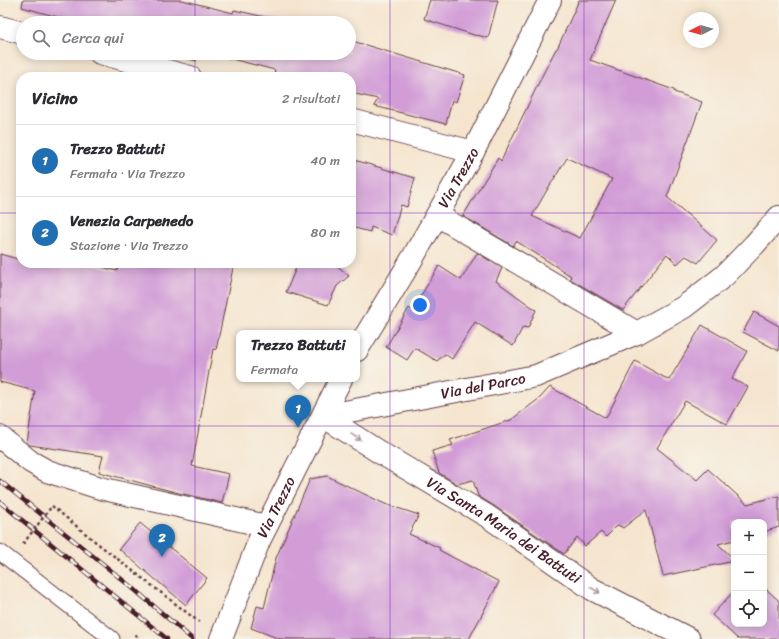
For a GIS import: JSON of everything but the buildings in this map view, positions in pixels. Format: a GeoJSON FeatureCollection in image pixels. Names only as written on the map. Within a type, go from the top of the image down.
{"type":"FeatureCollection","features":[{"type":"Feature","properties":{"kind":"street","name":"Via Trezzo"},"geometry":{"type":"LineString","coordinates":[[360,345],[412,259],[473,152],[550,0]]}},
{"type":"Feature","properties":{"kind":"street"},"geometry":{"type":"LineString","coordinates":[[0,26],[16,31]]}},
{"type":"Feature","properties":{"kind":"street"},"geometry":{"type":"LineString","coordinates":[[126,60],[171,72]]}},
{"type":"Feature","properties":{"kind":"street"},"geometry":{"type":"LineString","coordinates":[[356,121],[473,152]]}},
{"type":"Feature","properties":{"kind":"street"},"geometry":{"type":"LineString","coordinates":[[437,214],[637,333]]}},
{"type":"Feature","properties":{"kind":"street","name":"Via del Parco"},"geometry":{"type":"LineString","coordinates":[[323,416],[536,376],[637,333],[684,308],[724,276],[779,217]]}},
{"type":"Feature","properties":{"kind":"street","name":"Via Trezzo"},"geometry":{"type":"LineString","coordinates":[[221,639],[259,541],[340,382]]}},
{"type":"Feature","properties":{"kind":"street","name":"Via Santa Maria dei Battuti"},"geometry":{"type":"LineString","coordinates":[[323,416],[379,452],[487,516],[592,589],[689,639]]}},
{"type":"Feature","properties":{"kind":"street"},"geometry":{"type":"LineString","coordinates":[[0,437],[31,462],[47,472],[100,488],[266,526]]}},
{"type":"Feature","properties":{"kind":"lane"},"geometry":{"type":"LineString","coordinates":[[0,552],[112,639]]}},
{"type":"Feature","properties":{"kind":"path"},"geometry":{"type":"LineString","coordinates":[[23,544],[52,506],[202,625]]}},
{"type":"Feature","properties":{"kind":"railway"},"geometry":{"type":"LineString","coordinates":[[0,481],[135,590],[192,639]]}},
{"type":"Feature","properties":{"kind":"railway"},"geometry":{"type":"LineString","coordinates":[[0,502],[167,639]]}},
{"type":"Feature","properties":{"kind":"place","name":"Trezzo Battuti"},"geometry":{"type":"Point","coordinates":[298,428]}},
{"type":"Feature","properties":{"kind":"place","name":"Venezia Carpenedo"},"geometry":{"type":"Point","coordinates":[162,557]}}]}
